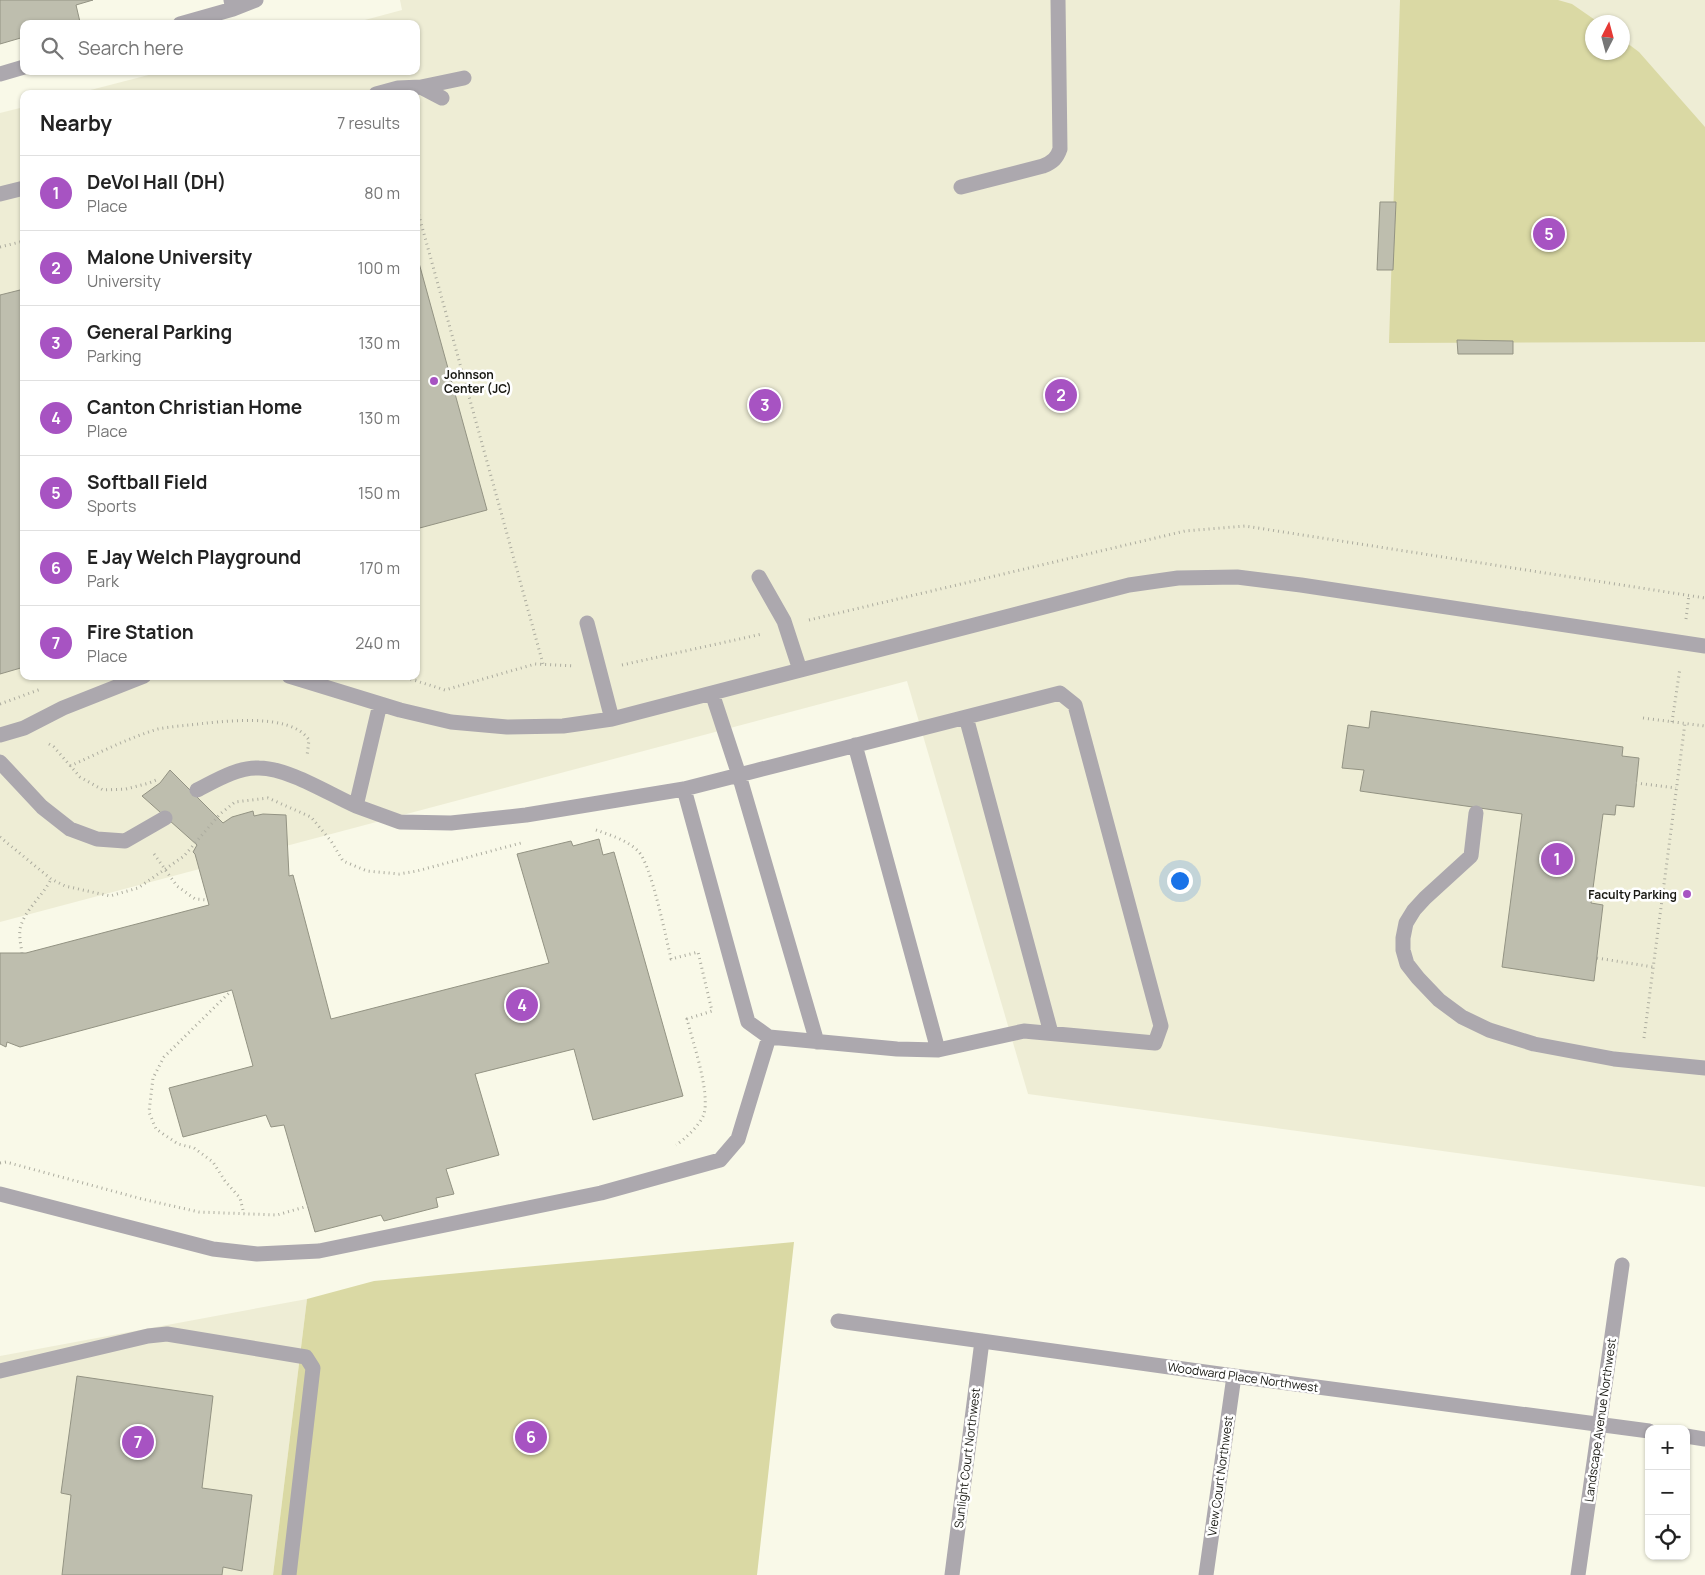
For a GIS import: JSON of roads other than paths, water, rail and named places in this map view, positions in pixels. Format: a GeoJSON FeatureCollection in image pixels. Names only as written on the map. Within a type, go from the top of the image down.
{"type":"FeatureCollection","features":[{"type":"Feature","properties":{"kind":"street"},"geometry":{"type":"LineString","coordinates":[[190,20],[232,4],[256,0]]}},
{"type":"Feature","properties":{"kind":"street"},"geometry":{"type":"LineString","coordinates":[[961,188],[1044,166],[1057,157],[1060,149],[1058,0]]}},
{"type":"Feature","properties":{"kind":"street"},"geometry":{"type":"LineString","coordinates":[[0,74],[20,68]]}},
{"type":"Feature","properties":{"kind":"street"},"geometry":{"type":"LineString","coordinates":[[391,90],[421,87],[464,78]]}},
{"type":"Feature","properties":{"kind":"street"},"geometry":{"type":"LineString","coordinates":[[421,87],[442,98]]}},
{"type":"Feature","properties":{"kind":"street"},"geometry":{"type":"LineString","coordinates":[[0,194],[20,189]]}},
{"type":"Feature","properties":{"kind":"street"},"geometry":{"type":"LineString","coordinates":[[759,577],[784,621],[800,670]]}},
{"type":"Feature","properties":{"kind":"street"},"geometry":{"type":"LineString","coordinates":[[302,680],[380,704],[451,722],[507,727],[563,726],[612,719],[1129,585],[1178,578],[1237,577],[1301,584],[1705,646]]}},
{"type":"Feature","properties":{"kind":"street"},"geometry":{"type":"LineString","coordinates":[[587,624],[612,719]]}},
{"type":"Feature","properties":{"kind":"street"},"geometry":{"type":"LineString","coordinates":[[1683,643],[1705,634]]}},
{"type":"Feature","properties":{"kind":"street"},"geometry":{"type":"LineString","coordinates":[[0,735],[24,728],[62,708],[134,680]]}},
{"type":"Feature","properties":{"kind":"street"},"geometry":{"type":"LineString","coordinates":[[712,693],[816,1042]]}},
{"type":"Feature","properties":{"kind":"street"},"geometry":{"type":"LineString","coordinates":[[196,790],[234,772],[258,768],[286,773],[356,806],[400,822],[451,823],[526,815],[684,789],[1060,693],[1076,706],[1161,1026],[1155,1043],[1024,1031],[938,1050],[897,1049],[769,1037],[748,1022],[684,789]]}},
{"type":"Feature","properties":{"kind":"street"},"geometry":{"type":"LineString","coordinates":[[356,806],[380,704]]}},
{"type":"Feature","properties":{"kind":"street"},"geometry":{"type":"LineString","coordinates":[[966,717],[1051,1033]]}},
{"type":"Feature","properties":{"kind":"street"},"geometry":{"type":"LineString","coordinates":[[855,745],[938,1050]]}},
{"type":"Feature","properties":{"kind":"street"},"geometry":{"type":"LineString","coordinates":[[0,762],[42,807],[70,829],[97,840],[125,841],[165,818]]}},
{"type":"Feature","properties":{"kind":"street"},"geometry":{"type":"LineString","coordinates":[[1476,813],[1471,856],[1425,898],[1414,910],[1406,924],[1403,950],[1407,964],[1418,978],[1439,1000],[1462,1017],[1489,1030],[1558,1049],[1614,1059],[1705,1068]]}},
{"type":"Feature","properties":{"kind":"street"},"geometry":{"type":"LineString","coordinates":[[0,1194],[213,1249],[257,1254],[318,1251],[601,1193],[720,1160],[738,1139],[769,1037]]}},
{"type":"Feature","properties":{"kind":"street","name":"Landscape Avenue Northwest"},"geometry":{"type":"LineString","coordinates":[[1578,1575],[1622,1265]]}},
{"type":"Feature","properties":{"kind":"street","name":"Woodward Place Northwest"},"geometry":{"type":"LineString","coordinates":[[838,1320],[1234,1376],[1645,1430]]}},
{"type":"Feature","properties":{"kind":"street"},"geometry":{"type":"LineString","coordinates":[[0,1371],[148,1336],[167,1334],[306,1357],[314,1368],[290,1575]]}},
{"type":"Feature","properties":{"kind":"street","name":"Sunlight Court Northwest"},"geometry":{"type":"LineString","coordinates":[[952,1575],[982,1341]]}},
{"type":"Feature","properties":{"kind":"street","name":"View Court Northwest"},"geometry":{"type":"LineString","coordinates":[[1206,1575],[1234,1376]]}},
{"type":"Feature","properties":{"kind":"street"},"geometry":{"type":"LineString","coordinates":[[1690,1437],[1705,1439]]}},
{"type":"Feature","properties":{"kind":"place","name":"Softball Field"},"geometry":{"type":"Point","coordinates":[1549,234]}},
{"type":"Feature","properties":{"kind":"place","name":"Johnson Center (JC)"},"geometry":{"type":"Point","coordinates":[434,381]}},
{"type":"Feature","properties":{"kind":"place","name":"Malone University"},"geometry":{"type":"Point","coordinates":[1061,395]}},
{"type":"Feature","properties":{"kind":"place","name":"General Parking"},"geometry":{"type":"Point","coordinates":[765,405]}},
{"type":"Feature","properties":{"kind":"place","name":"DeVol Hall (DH)"},"geometry":{"type":"Point","coordinates":[1557,859]}},
{"type":"Feature","properties":{"kind":"place","name":"Faculty Parking"},"geometry":{"type":"Point","coordinates":[1687,894]}},
{"type":"Feature","properties":{"kind":"place","name":"Canton Christian Home"},"geometry":{"type":"Point","coordinates":[522,1005]}},
{"type":"Feature","properties":{"kind":"place","name":"E Jay Welch Playground"},"geometry":{"type":"Point","coordinates":[531,1437]}},
{"type":"Feature","properties":{"kind":"place","name":"Fire Station"},"geometry":{"type":"Point","coordinates":[138,1442]}}]}
